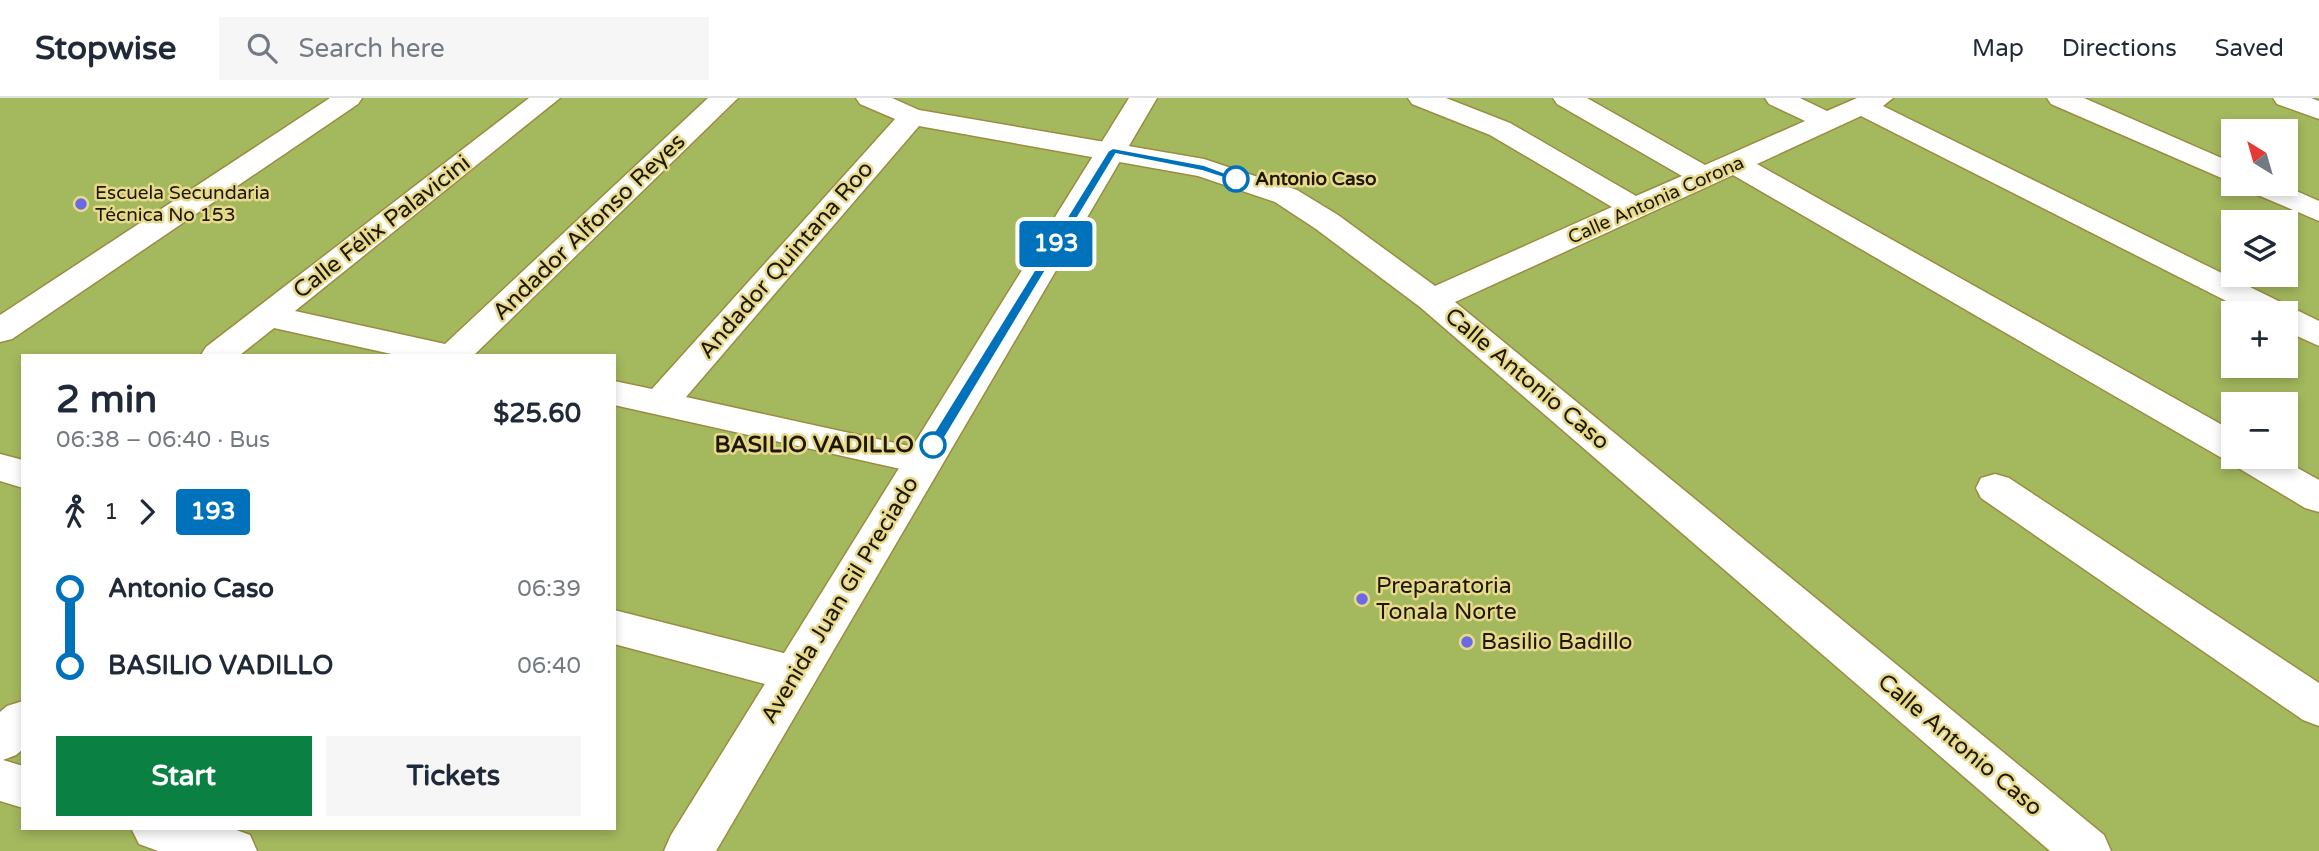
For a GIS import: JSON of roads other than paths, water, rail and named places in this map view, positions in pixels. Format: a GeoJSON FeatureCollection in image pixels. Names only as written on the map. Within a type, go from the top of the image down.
{"type":"FeatureCollection","features":[{"type":"Feature","properties":{"kind":"street"},"geometry":{"type":"LineString","coordinates":[[0,331],[348,98]]}},
{"type":"Feature","properties":{"kind":"street","name":"Calle Félix Palavicini"},"geometry":{"type":"LineString","coordinates":[[219,354],[546,98]]}},
{"type":"Feature","properties":{"kind":"street","name":"Andador Alfonso Reyes"},"geometry":{"type":"LineString","coordinates":[[455,354],[724,98]]}},
{"type":"Feature","properties":{"kind":"street","name":"Calle Antonio Caso"},"geometry":{"type":"LineString","coordinates":[[870,98],[912,117],[1204,168],[1286,196],[1327,222],[1432,300],[2087,851]]}},
{"type":"Feature","properties":{"kind":"street","name":"Avenida Juan Gil Preciado"},"geometry":{"type":"LineString","coordinates":[[689,851],[1143,98]]}},
{"type":"Feature","properties":{"kind":"street"},"geometry":{"type":"LineString","coordinates":[[1422,98],[1500,129],[1636,209]]}},
{"type":"Feature","properties":{"kind":"street"},"geometry":{"type":"LineString","coordinates":[[1567,98],[1706,178]]}},
{"type":"Feature","properties":{"kind":"street"},"geometry":{"type":"LineString","coordinates":[[1779,98],[1828,122]]}},
{"type":"Feature","properties":{"kind":"street"},"geometry":{"type":"LineString","coordinates":[[2061,98],[2221,169]]}},
{"type":"Feature","properties":{"kind":"street"},"geometry":{"type":"LineString","coordinates":[[2287,98],[2319,111]]}},
{"type":"Feature","properties":{"kind":"street"},"geometry":{"type":"LineString","coordinates":[[1870,102],[2253,301]]}},
{"type":"Feature","properties":{"kind":"street","name":"Calle Antonia Corona"},"geometry":{"type":"LineString","coordinates":[[1432,300],[1870,102]]}},
{"type":"Feature","properties":{"kind":"street","name":"Andador Quintana Roo"},"geometry":{"type":"LineString","coordinates":[[660,403],[912,117]]}},
{"type":"Feature","properties":{"kind":"street"},"geometry":{"type":"LineString","coordinates":[[1736,164],[2221,441]]}},
{"type":"Feature","properties":{"kind":"street"},"geometry":{"type":"LineString","coordinates":[[2283,196],[2319,212]]}},
{"type":"Feature","properties":{"kind":"street"},"geometry":{"type":"LineString","coordinates":[[268,317],[425,353]]}},
{"type":"Feature","properties":{"kind":"street"},"geometry":{"type":"LineString","coordinates":[[2298,324],[2319,335]]}},
{"type":"Feature","properties":{"kind":"street"},"geometry":{"type":"LineString","coordinates":[[616,393],[923,461]]}},
{"type":"Feature","properties":{"kind":"street"},"geometry":{"type":"LineString","coordinates":[[0,467],[21,473]]}},
{"type":"Feature","properties":{"kind":"street"},"geometry":{"type":"LineString","coordinates":[[2269,469],[2319,498]]}},
{"type":"Feature","properties":{"kind":"street"},"geometry":{"type":"LineString","coordinates":[[1995,488],[2319,707]]}},
{"type":"Feature","properties":{"kind":"street"},"geometry":{"type":"LineString","coordinates":[[616,628],[795,674]]}},
{"type":"Feature","properties":{"kind":"street"},"geometry":{"type":"LineString","coordinates":[[0,741],[21,722]]}},
{"type":"Feature","properties":{"kind":"street"},"geometry":{"type":"LineString","coordinates":[[0,780],[21,786]]}},
{"type":"Feature","properties":{"kind":"street"},"geometry":{"type":"LineString","coordinates":[[163,830],[232,851]]}},
{"type":"Feature","properties":{"kind":"place","name":"Antonio Caso"},"geometry":{"type":"Point","coordinates":[1236,179]}},
{"type":"Feature","properties":{"kind":"place","name":"Escuela Secundaria Técnica No 153"},"geometry":{"type":"Point","coordinates":[81,204]}},
{"type":"Feature","properties":{"kind":"place","name":"BASILIO VADILLO"},"geometry":{"type":"Point","coordinates":[933,445]}},
{"type":"Feature","properties":{"kind":"place","name":"Preparatoria Tonala Norte"},"geometry":{"type":"Point","coordinates":[1362,599]}},
{"type":"Feature","properties":{"kind":"place","name":"Basilio Badillo"},"geometry":{"type":"Point","coordinates":[1467,642]}}]}
